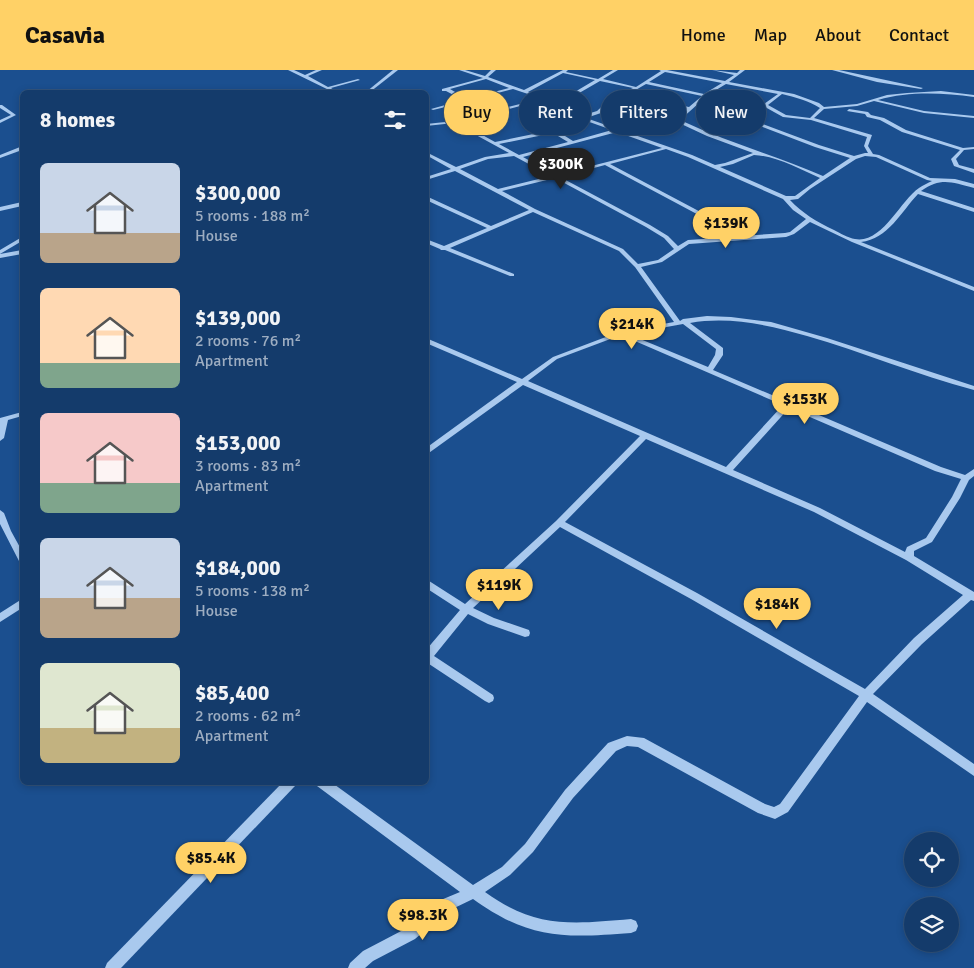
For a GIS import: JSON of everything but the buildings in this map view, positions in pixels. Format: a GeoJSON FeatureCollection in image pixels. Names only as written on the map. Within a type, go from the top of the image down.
{"type":"FeatureCollection","features":[{"type":"Feature","properties":{"kind":"street"},"geometry":{"type":"LineString","coordinates":[[290,70],[331,90]]}},
{"type":"Feature","properties":{"kind":"street"},"geometry":{"type":"LineString","coordinates":[[305,76],[320,70]]}},
{"type":"Feature","properties":{"kind":"street"},"geometry":{"type":"LineString","coordinates":[[371,90],[396,70]]}},
{"type":"Feature","properties":{"kind":"street"},"geometry":{"type":"LineString","coordinates":[[461,70],[519,90]]}},
{"type":"Feature","properties":{"kind":"street"},"geometry":{"type":"LineString","coordinates":[[444,90],[486,78],[494,70]]}},
{"type":"Feature","properties":{"kind":"street"},"geometry":{"type":"LineString","coordinates":[[582,90],[616,70]]}},
{"type":"Feature","properties":{"kind":"street"},"geometry":{"type":"LineString","coordinates":[[633,90],[663,70],[781,93],[812,101],[823,108]]}},
{"type":"Feature","properties":{"kind":"street"},"geometry":{"type":"LineString","coordinates":[[714,70],[738,74]]}},
{"type":"Feature","properties":{"kind":"street"},"geometry":{"type":"LineString","coordinates":[[714,90],[743,70]]}},
{"type":"Feature","properties":{"kind":"street"},"geometry":{"type":"LineString","coordinates":[[834,70],[858,75],[876,82],[974,96]]}},
{"type":"Feature","properties":{"kind":"street"},"geometry":{"type":"LineString","coordinates":[[528,90],[564,71],[637,88]]}},
{"type":"Feature","properties":{"kind":"street"},"geometry":{"type":"LineString","coordinates":[[327,88],[358,80]]}},
{"type":"Feature","properties":{"kind":"street"},"geometry":{"type":"LineString","coordinates":[[646,83],[696,93]]}},
{"type":"Feature","properties":{"kind":"street"},"geometry":{"type":"LineString","coordinates":[[504,90],[512,88]]}},
{"type":"Feature","properties":{"kind":"street"},"geometry":{"type":"LineString","coordinates":[[811,119],[823,108],[857,105],[896,94],[941,92]]}},
{"type":"Feature","properties":{"kind":"street"},"geometry":{"type":"LineString","coordinates":[[766,104],[781,93]]}},
{"type":"Feature","properties":{"kind":"street"},"geometry":{"type":"LineString","coordinates":[[873,101],[924,112],[974,117]]}},
{"type":"Feature","properties":{"kind":"street"},"geometry":{"type":"LineString","coordinates":[[686,111],[696,103]]}},
{"type":"Feature","properties":{"kind":"street"},"geometry":{"type":"LineString","coordinates":[[0,106],[14,115],[0,122]]}},
{"type":"Feature","properties":{"kind":"street"},"geometry":{"type":"LineString","coordinates":[[433,109],[444,106]]}},
{"type":"Feature","properties":{"kind":"street"},"geometry":{"type":"LineString","coordinates":[[766,106],[785,116],[811,119],[870,136],[866,146],[871,154]]}},
{"type":"Feature","properties":{"kind":"street"},"geometry":{"type":"LineString","coordinates":[[831,107],[864,112],[904,131],[963,149],[974,148]]}},
{"type":"Feature","properties":{"kind":"street"},"geometry":{"type":"LineString","coordinates":[[429,125],[444,123]]}},
{"type":"Feature","properties":{"kind":"street"},"geometry":{"type":"LineString","coordinates":[[686,126],[824,178]]}},
{"type":"Feature","properties":{"kind":"street"},"geometry":{"type":"LineString","coordinates":[[766,127],[854,158]]}},
{"type":"Feature","properties":{"kind":"street"},"geometry":{"type":"LineString","coordinates":[[429,178],[494,156],[517,155],[601,134]]}},
{"type":"Feature","properties":{"kind":"street"},"geometry":{"type":"LineString","coordinates":[[480,135],[648,226],[666,237],[677,248]]}},
{"type":"Feature","properties":{"kind":"street"},"geometry":{"type":"LineString","coordinates":[[495,143],[534,135]]}},
{"type":"Feature","properties":{"kind":"street"},"geometry":{"type":"LineString","coordinates":[[561,135],[572,142]]}},
{"type":"Feature","properties":{"kind":"street"},"geometry":{"type":"LineString","coordinates":[[630,135],[714,166],[785,198],[810,219],[854,241],[974,289]]}},
{"type":"Feature","properties":{"kind":"street"},"geometry":{"type":"LineString","coordinates":[[0,157],[20,149]]}},
{"type":"Feature","properties":{"kind":"street"},"geometry":{"type":"LineString","coordinates":[[497,191],[664,149]]}},
{"type":"Feature","properties":{"kind":"street"},"geometry":{"type":"LineString","coordinates":[[963,149],[953,160],[955,164],[974,171]]}},
{"type":"Feature","properties":{"kind":"street"},"geometry":{"type":"LineString","coordinates":[[714,166],[725,166],[749,156],[761,154]]}},
{"type":"Feature","properties":{"kind":"street"},"geometry":{"type":"LineString","coordinates":[[785,198],[796,198],[859,155],[871,154],[920,177],[936,181],[955,181],[974,186]]}},
{"type":"Feature","properties":{"kind":"street"},"geometry":{"type":"LineString","coordinates":[[429,155],[533,210],[621,250],[637,266],[680,322],[720,348],[719,355],[709,371]]}},
{"type":"Feature","properties":{"kind":"street"},"geometry":{"type":"LineString","coordinates":[[606,164],[725,227],[739,238]]}},
{"type":"Feature","properties":{"kind":"street"},"geometry":{"type":"LineString","coordinates":[[854,241],[866,241],[873,238],[895,218],[917,192],[936,181]]}},
{"type":"Feature","properties":{"kind":"street"},"geometry":{"type":"LineString","coordinates":[[917,192],[974,210]]}},
{"type":"Feature","properties":{"kind":"street"},"geometry":{"type":"LineString","coordinates":[[429,199],[492,228]]}},
{"type":"Feature","properties":{"kind":"street"},"geometry":{"type":"LineString","coordinates":[[0,209],[20,204]]}},
{"type":"Feature","properties":{"kind":"street"},"geometry":{"type":"LineString","coordinates":[[443,249],[533,210]]}},
{"type":"Feature","properties":{"kind":"street"},"geometry":{"type":"LineString","coordinates":[[637,266],[660,261],[688,242],[786,235],[792,233],[810,219]]}},
{"type":"Feature","properties":{"kind":"street"},"geometry":{"type":"LineString","coordinates":[[0,252],[20,242]]}},
{"type":"Feature","properties":{"kind":"street"},"geometry":{"type":"LineString","coordinates":[[429,242],[512,275]]}},
{"type":"Feature","properties":{"kind":"street"},"geometry":{"type":"LineString","coordinates":[[0,256],[20,252]]}},
{"type":"Feature","properties":{"kind":"street"},"geometry":{"type":"LineString","coordinates":[[429,450],[554,358],[621,333],[707,318],[771,324],[825,338],[974,388]]}},
{"type":"Feature","properties":{"kind":"street"},"geometry":{"type":"LineString","coordinates":[[621,333],[938,469],[966,478]]}},
{"type":"Feature","properties":{"kind":"street"},"geometry":{"type":"LineString","coordinates":[[355,968],[368,956],[410,934],[441,907],[474,892],[506,871],[529,848],[569,794],[612,747],[626,741],[640,742],[762,809],[775,813],[784,808],[866,695],[918,641],[972,596],[909,558],[817,510],[429,341]]}},
{"type":"Feature","properties":{"kind":"street"},"geometry":{"type":"LineString","coordinates":[[727,472],[787,405]]}},
{"type":"Feature","properties":{"kind":"street"},"geometry":{"type":"LineString","coordinates":[[0,438],[2,419],[20,414]]}},
{"type":"Feature","properties":{"kind":"street"},"geometry":{"type":"LineString","coordinates":[[429,655],[466,610],[559,522],[644,436]]}},
{"type":"Feature","properties":{"kind":"street"},"geometry":{"type":"LineString","coordinates":[[909,558],[912,548],[929,540],[956,498],[966,478],[974,472]]}},
{"type":"Feature","properties":{"kind":"street"},"geometry":{"type":"LineString","coordinates":[[0,513],[20,556]]}},
{"type":"Feature","properties":{"kind":"street"},"geometry":{"type":"LineString","coordinates":[[559,522],[694,596],[866,695],[974,770]]}},
{"type":"Feature","properties":{"kind":"street"},"geometry":{"type":"LineString","coordinates":[[429,585],[466,610],[491,622],[525,633]]}},
{"type":"Feature","properties":{"kind":"street"},"geometry":{"type":"LineString","coordinates":[[0,618],[20,604]]}},
{"type":"Feature","properties":{"kind":"street"},"geometry":{"type":"LineString","coordinates":[[429,658],[489,698]]}},
{"type":"Feature","properties":{"kind":"street"},"geometry":{"type":"LineString","coordinates":[[112,968],[288,785]]}},
{"type":"Feature","properties":{"kind":"street"},"geometry":{"type":"LineString","coordinates":[[325,785],[464,887],[512,918],[542,927],[573,930],[631,926]]}}]}
